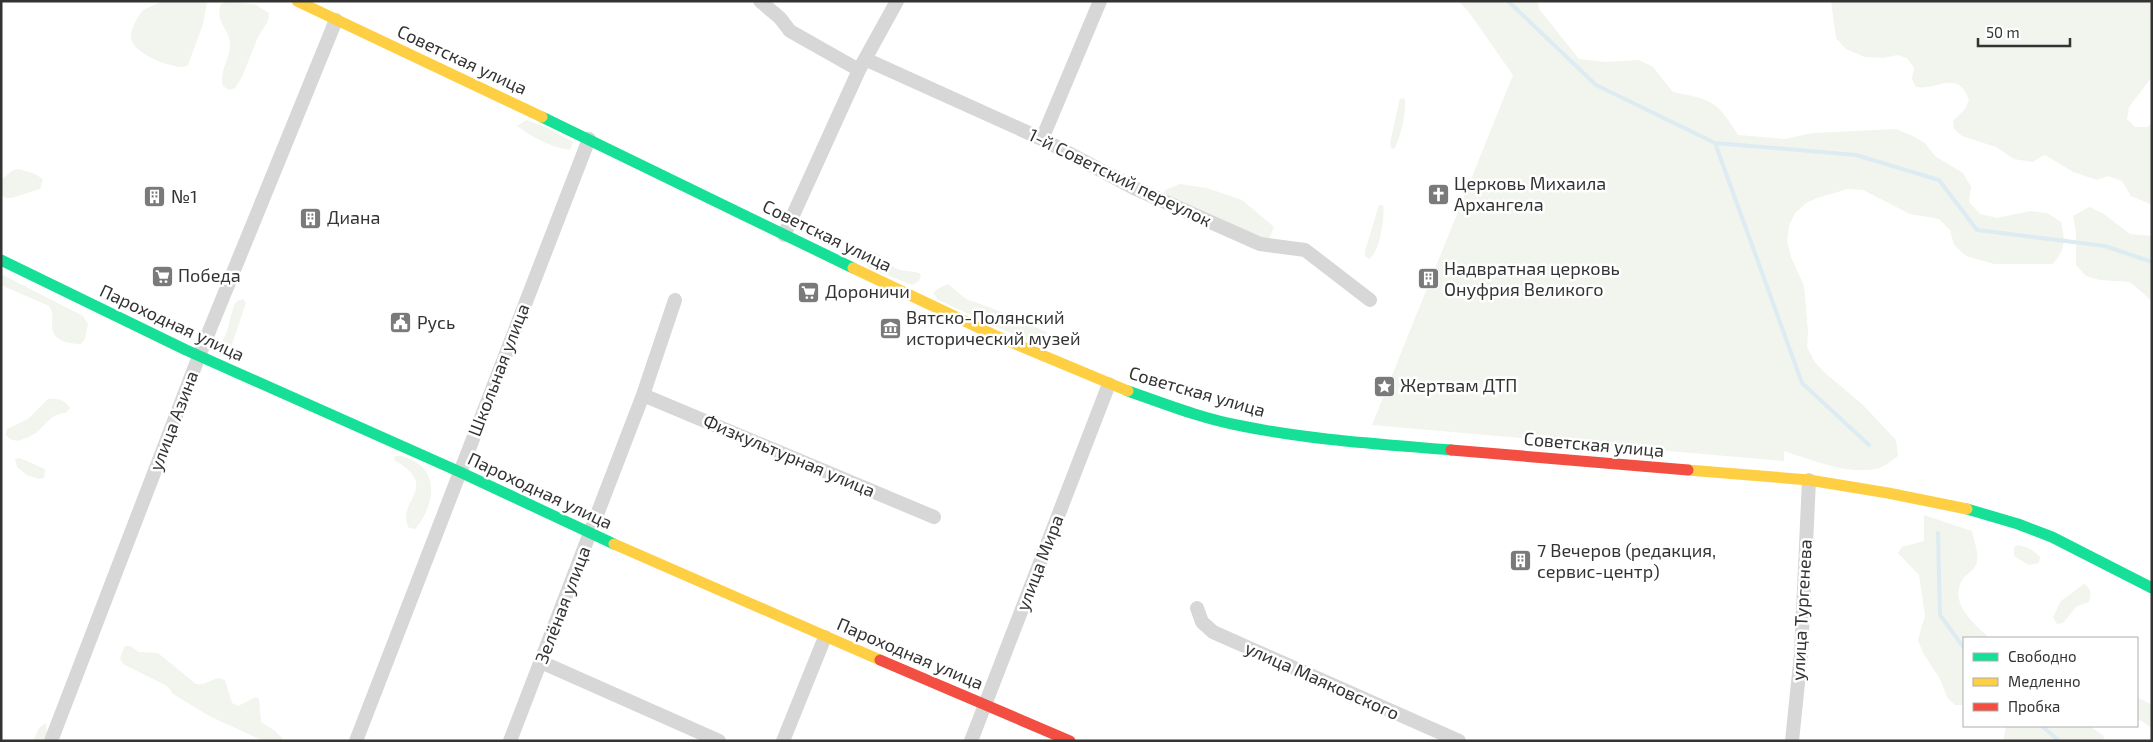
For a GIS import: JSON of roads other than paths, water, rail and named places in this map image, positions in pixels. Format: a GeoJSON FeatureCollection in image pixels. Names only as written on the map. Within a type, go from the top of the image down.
{"type":"FeatureCollection","features":[{"type":"Feature","properties":{"kind":"street","name":"1-й Советский переулок"},"geometry":{"type":"LineString","coordinates":[[760,1],[780,18],[790,31],[862,65],[1042,139],[1134,188],[1260,244],[1305,250],[1370,300]]}},
{"type":"Feature","properties":{"kind":"street"},"geometry":{"type":"LineString","coordinates":[[784,235],[862,65],[897,1]]}},
{"type":"Feature","properties":{"kind":"street"},"geometry":{"type":"LineString","coordinates":[[1042,139],[1100,1]]}},
{"type":"Feature","properties":{"kind":"street","name":"Советская улица"},"geometry":{"type":"LineString","coordinates":[[303,3],[994,335],[1109,384],[1162,403],[1240,426],[1313,438],[1809,480],[1925,500],[2019,524],[2062,542],[2152,588]]}},
{"type":"Feature","properties":{"kind":"street","name":"улица Азина"},"geometry":{"type":"LineString","coordinates":[[51,741],[200,356],[336,20]]}},
{"type":"Feature","properties":{"kind":"street","name":"Школьная улица"},"geometry":{"type":"LineString","coordinates":[[356,741],[589,139]]}},
{"type":"Feature","properties":{"kind":"street","name":"Пароходная улица"},"geometry":{"type":"LineString","coordinates":[[1,260],[200,356],[460,472],[591,534],[825,637],[1070,741]]}},
{"type":"Feature","properties":{"kind":"street","name":"Зелёная улица"},"geometry":{"type":"LineString","coordinates":[[510,741],[591,534],[643,395],[675,300]]}},
{"type":"Feature","properties":{"kind":"street","name":"улица Мира"},"geometry":{"type":"LineString","coordinates":[[971,741],[1109,384]]}},
{"type":"Feature","properties":{"kind":"street","name":"Физкультурная улица"},"geometry":{"type":"LineString","coordinates":[[643,395],[934,517]]}},
{"type":"Feature","properties":{"kind":"street","name":"улица Тургенева"},"geometry":{"type":"LineString","coordinates":[[1792,741],[1801,654],[1809,480]]}},
{"type":"Feature","properties":{"kind":"street","name":"улица Маяковского"},"geometry":{"type":"LineString","coordinates":[[1197,608],[1202,622],[1213,632],[1459,741]]}},
{"type":"Feature","properties":{"kind":"street"},"geometry":{"type":"LineString","coordinates":[[782,741],[825,637]]}},
{"type":"Feature","properties":{"kind":"street"},"geometry":{"type":"LineString","coordinates":[[541,662],[719,741]]}},
{"type":"Feature","properties":{"kind":"waterway"},"geometry":{"type":"LineString","coordinates":[[1508,1],[1596,85],[1715,143],[1856,155],[1939,180],[1977,230],[2105,246],[2152,262]]}},
{"type":"Feature","properties":{"kind":"waterway"},"geometry":{"type":"LineString","coordinates":[[1715,143],[1802,383],[1869,445]]}},
{"type":"Feature","properties":{"kind":"waterway"},"geometry":{"type":"LineString","coordinates":[[1938,533],[1940,615],[1963,647]]}},
{"type":"Feature","properties":{"kind":"waterway"},"geometry":{"type":"LineString","coordinates":[[2043,727],[2059,741]]}},
{"type":"Feature","properties":{"kind":"place","name":"Церковь Михаила Архангела"},"geometry":{"type":"Point","coordinates":[1438,194]}},
{"type":"Feature","properties":{"kind":"place","name":"№1"},"geometry":{"type":"Point","coordinates":[155,197]}},
{"type":"Feature","properties":{"kind":"place","name":"Диана"},"geometry":{"type":"Point","coordinates":[311,218]}},
{"type":"Feature","properties":{"kind":"place","name":"Победа"},"geometry":{"type":"Point","coordinates":[162,276]}},
{"type":"Feature","properties":{"kind":"place","name":"Надвратная церковь Онуфрия Великого"},"geometry":{"type":"Point","coordinates":[1428,279]}},
{"type":"Feature","properties":{"kind":"place","name":"Дороничи"},"geometry":{"type":"Point","coordinates":[809,292]}},
{"type":"Feature","properties":{"kind":"place","name":"Русь"},"geometry":{"type":"Point","coordinates":[401,323]}},
{"type":"Feature","properties":{"kind":"place","name":"Вятско-Полянский исторический музей"},"geometry":{"type":"Point","coordinates":[890,328]}},
{"type":"Feature","properties":{"kind":"place","name":"Жертвам ДТП"},"geometry":{"type":"Point","coordinates":[1384,386]}},
{"type":"Feature","properties":{"kind":"place","name":"7 Вечеров (редакция, сервис-центр)"},"geometry":{"type":"Point","coordinates":[1521,561]}}]}
